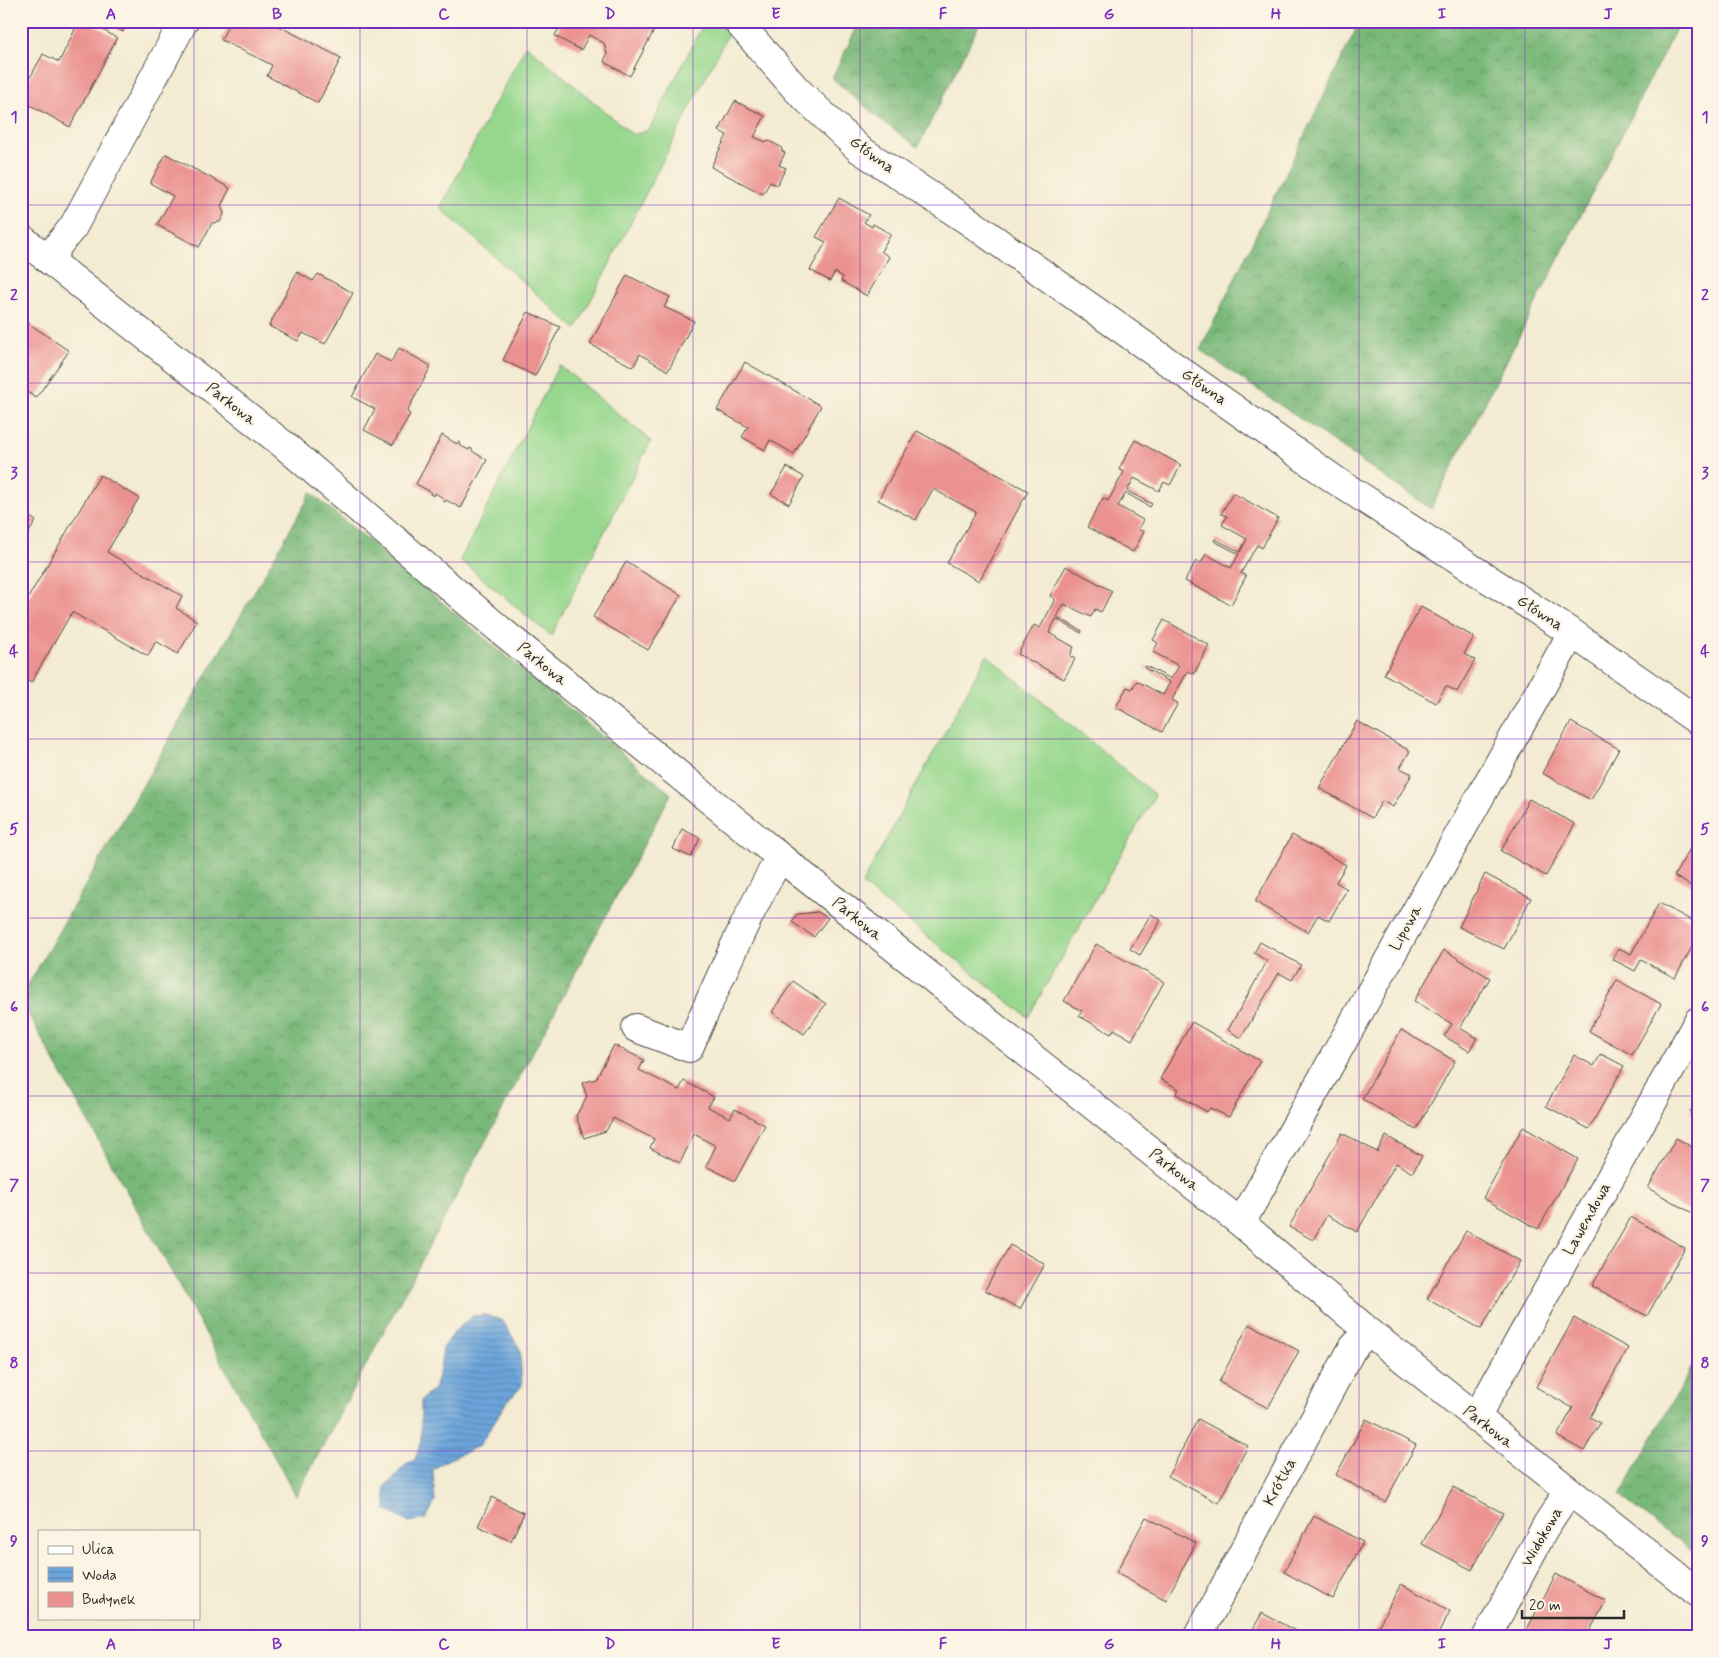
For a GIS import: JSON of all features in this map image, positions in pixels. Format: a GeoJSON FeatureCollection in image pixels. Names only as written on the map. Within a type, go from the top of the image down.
{"type":"FeatureCollection","features":[{"type":"Feature","properties":{"kind":"street"},"geometry":{"type":"LineString","coordinates":[[50,261],[59,244],[73,227],[184,21]]}},
{"type":"Feature","properties":{"kind":"street","name":"Główna"},"geometry":{"type":"LineString","coordinates":[[737,21],[798,90],[859,149],[967,220],[1335,480],[1572,633],[1698,721]]}},
{"type":"Feature","properties":{"kind":"street","name":"Parkowa"},"geometry":{"type":"LineString","coordinates":[[21,238],[284,446],[499,629],[780,857],[1241,1223],[1368,1331],[1698,1593]]}},
{"type":"Feature","properties":{"kind":"street","name":"Lipowa"},"geometry":{"type":"LineString","coordinates":[[1241,1223],[1572,633]]}},
{"type":"Feature","properties":{"kind":"street"},"geometry":{"type":"LineString","coordinates":[[636,1028],[689,1048],[762,888],[780,857]]}},
{"type":"Feature","properties":{"kind":"street","name":"Lawendowa"},"geometry":{"type":"LineString","coordinates":[[1476,1418],[1698,1021]]}},
{"type":"Feature","properties":{"kind":"street","name":"Krótka"},"geometry":{"type":"LineString","coordinates":[[1198,1636],[1352,1349],[1368,1331]]}},
{"type":"Feature","properties":{"kind":"street","name":"Widokowa"},"geometry":{"type":"LineString","coordinates":[[1487,1636],[1547,1524],[1569,1491]]}},
{"type":"Feature","properties":{"kind":"green space"},"geometry":{"type":"Polygon","coordinates":[[[705,21],[723,21],[730,30],[576,329],[440,208],[526,45],[633,135],[649,130],[705,21]]]}},
{"type":"Feature","properties":{"kind":"green space"},"geometry":{"type":"Polygon","coordinates":[[[860,21],[981,21],[918,147],[883,122],[832,78],[860,21]]]}},
{"type":"Feature","properties":{"kind":"green space"},"geometry":{"type":"Polygon","coordinates":[[[1360,21],[1680,21],[1431,509],[1200,350],[1360,21]]]}},
{"type":"Feature","properties":{"kind":"green space"},"geometry":{"type":"Polygon","coordinates":[[[559,365],[651,441],[551,636],[460,560],[559,365]]]}},
{"type":"Feature","properties":{"kind":"green space"},"geometry":{"type":"Polygon","coordinates":[[[310,492],[671,794],[296,1496],[21,1001],[21,997],[310,492]]]}},
{"type":"Feature","properties":{"kind":"green space"},"geometry":{"type":"Polygon","coordinates":[[[987,655],[1155,795],[1028,1017],[862,884],[987,655]]]}},
{"type":"Feature","properties":{"kind":"green space"},"geometry":{"type":"Polygon","coordinates":[[[1698,1356],[1698,1556],[1620,1496],[1698,1356]]]}},
{"type":"Feature","properties":{"kind":"water"},"geometry":{"type":"Polygon","coordinates":[[[485,1315],[502,1320],[520,1349],[522,1386],[506,1403],[479,1446],[445,1461],[433,1470],[435,1501],[426,1519],[408,1522],[386,1510],[385,1487],[407,1463],[415,1460],[421,1440],[421,1400],[434,1389],[440,1369],[443,1348],[457,1329],[473,1316],[485,1315]]]}},
{"type":"Feature","properties":{"kind":"building"},"geometry":{"type":"Polygon","coordinates":[[[79,21],[87,21],[117,38],[70,127],[21,100],[21,94],[43,54],[59,62],[79,21]]]}},
{"type":"Feature","properties":{"kind":"building"},"geometry":{"type":"Polygon","coordinates":[[[102,21],[128,21],[123,32],[102,21]]]}},
{"type":"Feature","properties":{"kind":"building"},"geometry":{"type":"Polygon","coordinates":[[[230,21],[256,21],[265,26],[269,21],[341,58],[318,103],[267,76],[272,65],[221,40],[230,21]]]}},
{"type":"Feature","properties":{"kind":"building"},"geometry":{"type":"Polygon","coordinates":[[[562,21],[659,21],[630,76],[604,62],[607,54],[604,43],[589,35],[581,50],[555,36],[562,21]]]}},
{"type":"Feature","properties":{"kind":"building"},"geometry":{"type":"Polygon","coordinates":[[[735,101],[765,116],[754,137],[781,147],[785,153],[779,165],[786,168],[777,185],[770,182],[763,194],[711,167],[727,135],[719,131],[735,101]]]}},
{"type":"Feature","properties":{"kind":"building"},"geometry":{"type":"Polygon","coordinates":[[[166,154],[230,188],[221,206],[224,214],[220,222],[212,223],[199,247],[157,225],[173,196],[150,183],[166,154]]]}},
{"type":"Feature","properties":{"kind":"building"},"geometry":{"type":"Polygon","coordinates":[[[839,198],[869,215],[864,222],[872,227],[873,224],[891,234],[881,251],[889,257],[867,296],[841,281],[843,277],[835,272],[830,281],[810,270],[826,242],[816,237],[839,198]]]}},
{"type":"Feature","properties":{"kind":"building"},"geometry":{"type":"Polygon","coordinates":[[[297,272],[313,281],[318,274],[353,293],[325,344],[303,333],[298,341],[269,326],[297,272]]]}},
{"type":"Feature","properties":{"kind":"building"},"geometry":{"type":"Polygon","coordinates":[[[627,275],[670,297],[664,307],[694,321],[668,371],[640,354],[633,367],[590,344],[627,275]]]}},
{"type":"Feature","properties":{"kind":"building"},"geometry":{"type":"Polygon","coordinates":[[[528,312],[560,327],[535,376],[503,360],[528,312]]]}},
{"type":"Feature","properties":{"kind":"building"},"geometry":{"type":"Polygon","coordinates":[[[21,318],[69,351],[36,398],[21,388],[21,318]]]}},
{"type":"Feature","properties":{"kind":"building"},"geometry":{"type":"Polygon","coordinates":[[[399,348],[431,366],[407,412],[410,414],[393,445],[364,430],[375,409],[352,397],[375,354],[391,362],[399,348]]]}},
{"type":"Feature","properties":{"kind":"building"},"geometry":{"type":"Polygon","coordinates":[[[745,362],[821,406],[794,454],[770,440],[765,450],[742,437],[748,427],[717,410],[745,362]]]}},
{"type":"Feature","properties":{"kind":"building"},"geometry":{"type":"Polygon","coordinates":[[[917,431],[1028,491],[979,581],[947,563],[976,512],[933,489],[916,520],[878,500],[917,431]]]}},
{"type":"Feature","properties":{"kind":"building"},"geometry":{"type":"Polygon","coordinates":[[[442,435],[457,444],[458,442],[460,443],[459,445],[469,450],[470,448],[472,449],[472,451],[487,460],[461,508],[446,500],[445,502],[442,500],[443,498],[435,493],[434,496],[430,494],[431,492],[416,484],[442,435]]]}},
{"type":"Feature","properties":{"kind":"building"},"geometry":{"type":"Polygon","coordinates":[[[1135,440],[1181,465],[1170,485],[1164,482],[1159,491],[1134,478],[1127,491],[1152,504],[1150,507],[1126,493],[1118,506],[1143,520],[1138,529],[1144,532],[1133,552],[1087,527],[1103,498],[1108,501],[1124,472],[1119,469],[1135,440]]]}},
{"type":"Feature","properties":{"kind":"building"},"geometry":{"type":"Polygon","coordinates":[[[787,467],[804,477],[789,504],[771,494],[787,467]]]}},
{"type":"Feature","properties":{"kind":"building"},"geometry":{"type":"Polygon","coordinates":[[[100,475],[139,498],[107,552],[182,596],[176,608],[197,621],[178,654],[156,641],[148,656],[72,612],[31,683],[21,677],[21,610],[100,475]]]}},
{"type":"Feature","properties":{"kind":"building"},"geometry":{"type":"Polygon","coordinates":[[[1233,493],[1278,518],[1262,548],[1257,545],[1241,573],[1246,576],[1231,605],[1185,581],[1196,561],[1201,563],[1206,554],[1231,568],[1239,554],[1214,541],[1215,539],[1240,552],[1247,539],[1222,525],[1227,516],[1221,514],[1233,493]]]}},
{"type":"Feature","properties":{"kind":"building"},"geometry":{"type":"Polygon","coordinates":[[[21,511],[36,521],[21,545],[21,511]]]}},
{"type":"Feature","properties":{"kind":"building"},"geometry":{"type":"Polygon","coordinates":[[[626,562],[681,595],[648,650],[593,617],[626,562]]]}},
{"type":"Feature","properties":{"kind":"building"},"geometry":{"type":"Polygon","coordinates":[[[1066,566],[1112,591],[1101,612],[1095,609],[1091,617],[1064,604],[1057,617],[1082,631],[1081,633],[1056,619],[1049,633],[1074,647],[1070,656],[1075,659],[1064,679],[1018,654],[1034,625],[1040,628],[1055,599],[1050,596],[1066,566]]]}},
{"type":"Feature","properties":{"kind":"building"},"geometry":{"type":"Polygon","coordinates":[[[1421,607],[1474,637],[1464,654],[1475,660],[1457,692],[1446,686],[1436,703],[1384,674],[1421,607]]]}},
{"type":"Feature","properties":{"kind":"building"},"geometry":{"type":"Polygon","coordinates":[[[1164,620],[1209,645],[1194,674],[1188,671],[1180,685],[1172,700],[1178,703],[1162,732],[1116,707],[1127,687],[1132,689],[1137,681],[1163,695],[1170,682],[1145,668],[1146,666],[1171,679],[1179,666],[1153,652],[1158,643],[1153,640],[1164,620]]]}},
{"type":"Feature","properties":{"kind":"building"},"geometry":{"type":"Polygon","coordinates":[[[1357,721],[1410,751],[1400,768],[1412,774],[1393,807],[1382,801],[1372,818],[1319,788],[1357,721]]]}},
{"type":"Feature","properties":{"kind":"building"},"geometry":{"type":"Polygon","coordinates":[[[1571,722],[1619,749],[1591,800],[1542,773],[1571,722]]]}},
{"type":"Feature","properties":{"kind":"building"},"geometry":{"type":"Polygon","coordinates":[[[1529,799],[1575,824],[1546,876],[1501,851],[1529,799]]]}},
{"type":"Feature","properties":{"kind":"building"},"geometry":{"type":"Polygon","coordinates":[[[682,829],[700,838],[691,857],[673,849],[682,829]]]}},
{"type":"Feature","properties":{"kind":"building"},"geometry":{"type":"Polygon","coordinates":[[[1292,835],[1346,865],[1336,882],[1347,889],[1329,921],[1318,915],[1308,932],[1255,902],[1292,835]]]}},
{"type":"Feature","properties":{"kind":"building"},"geometry":{"type":"Polygon","coordinates":[[[1698,835],[1698,890],[1674,876],[1698,835]]]}},
{"type":"Feature","properties":{"kind":"building"},"geometry":{"type":"Polygon","coordinates":[[[1485,874],[1531,898],[1504,949],[1459,927],[1485,874]]]}},
{"type":"Feature","properties":{"kind":"building"},"geometry":{"type":"Polygon","coordinates":[[[1659,903],[1698,924],[1698,936],[1675,978],[1641,960],[1635,971],[1612,959],[1619,948],[1631,954],[1659,903]]]}},
{"type":"Feature","properties":{"kind":"building"},"geometry":{"type":"Polygon","coordinates":[[[818,912],[828,918],[814,937],[792,922],[797,914],[818,912]]]}},
{"type":"Feature","properties":{"kind":"building"},"geometry":{"type":"Polygon","coordinates":[[[1151,914],[1161,920],[1140,955],[1130,949],[1151,914]]]}},
{"type":"Feature","properties":{"kind":"building"},"geometry":{"type":"Polygon","coordinates":[[[1260,942],[1301,965],[1292,980],[1279,973],[1241,1038],[1228,1030],[1267,961],[1254,953],[1260,942]]]}},
{"type":"Feature","properties":{"kind":"building"},"geometry":{"type":"Polygon","coordinates":[[[1096,944],[1164,982],[1132,1040],[1114,1029],[1111,1034],[1079,1016],[1082,1011],[1064,1001],[1096,944]]]}},
{"type":"Feature","properties":{"kind":"building"},"geometry":{"type":"Polygon","coordinates":[[[1444,950],[1490,978],[1460,1028],[1477,1038],[1469,1051],[1444,1036],[1452,1024],[1414,1001],[1444,950]]]}},
{"type":"Feature","properties":{"kind":"building"},"geometry":{"type":"Polygon","coordinates":[[[1617,980],[1661,1004],[1632,1055],[1589,1031],[1617,980]]]}},
{"type":"Feature","properties":{"kind":"building"},"geometry":{"type":"Polygon","coordinates":[[[793,981],[826,1004],[804,1034],[772,1012],[793,981]]]}},
{"type":"Feature","properties":{"kind":"building"},"geometry":{"type":"Polygon","coordinates":[[[1192,1022],[1260,1061],[1229,1117],[1210,1108],[1207,1112],[1176,1094],[1179,1089],[1160,1079],[1192,1022]]]}},
{"type":"Feature","properties":{"kind":"building"},"geometry":{"type":"Polygon","coordinates":[[[1401,1030],[1455,1061],[1416,1130],[1362,1099],[1401,1030]]]}},
{"type":"Feature","properties":{"kind":"building"},"geometry":{"type":"Polygon","coordinates":[[[614,1045],[644,1060],[639,1070],[679,1090],[684,1081],[714,1097],[708,1107],[730,1118],[735,1109],[765,1125],[735,1181],[706,1166],[716,1146],[694,1134],[680,1163],[650,1148],[654,1139],[613,1118],[606,1131],[584,1138],[576,1116],[587,1096],[582,1083],[596,1079],[614,1045]]]}},
{"type":"Feature","properties":{"kind":"building"},"geometry":{"type":"Polygon","coordinates":[[[1601,1054],[1624,1066],[1589,1129],[1546,1106],[1574,1055],[1594,1066],[1601,1054]]]}},
{"type":"Feature","properties":{"kind":"building"},"geometry":{"type":"Polygon","coordinates":[[[1698,1099],[1698,1117],[1690,1112],[1698,1099]]]}},
{"type":"Feature","properties":{"kind":"building"},"geometry":{"type":"Polygon","coordinates":[[[1523,1127],[1578,1159],[1538,1229],[1483,1198],[1523,1127]]]}},
{"type":"Feature","properties":{"kind":"building"},"geometry":{"type":"Polygon","coordinates":[[[1342,1133],[1377,1152],[1386,1136],[1422,1156],[1412,1173],[1396,1163],[1357,1232],[1327,1215],[1313,1240],[1289,1227],[1342,1133]]]}},
{"type":"Feature","properties":{"kind":"building"},"geometry":{"type":"Polygon","coordinates":[[[1676,1138],[1698,1150],[1698,1207],[1694,1214],[1648,1188],[1676,1138]]]}},
{"type":"Feature","properties":{"kind":"building"},"geometry":{"type":"Polygon","coordinates":[[[1631,1217],[1685,1248],[1647,1316],[1592,1286],[1631,1217]]]}},
{"type":"Feature","properties":{"kind":"building"},"geometry":{"type":"Polygon","coordinates":[[[1466,1231],[1520,1261],[1481,1329],[1427,1299],[1466,1231]]]}},
{"type":"Feature","properties":{"kind":"building"},"geometry":{"type":"Polygon","coordinates":[[[1010,1245],[1045,1264],[1020,1309],[985,1290],[1010,1245]]]}},
{"type":"Feature","properties":{"kind":"building"},"geometry":{"type":"Polygon","coordinates":[[[1574,1318],[1628,1348],[1590,1417],[1600,1423],[1584,1451],[1557,1436],[1573,1408],[1536,1387],[1574,1318]]]}},
{"type":"Feature","properties":{"kind":"building"},"geometry":{"type":"Polygon","coordinates":[[[1249,1324],[1299,1351],[1268,1408],[1219,1382],[1249,1324]]]}},
{"type":"Feature","properties":{"kind":"building"},"geometry":{"type":"Polygon","coordinates":[[[1198,1419],[1248,1446],[1218,1503],[1168,1476],[1198,1419]]]}},
{"type":"Feature","properties":{"kind":"building"},"geometry":{"type":"Polygon","coordinates":[[[1366,1419],[1416,1445],[1385,1502],[1336,1475],[1366,1419]]]}},
{"type":"Feature","properties":{"kind":"building"},"geometry":{"type":"Polygon","coordinates":[[[1453,1487],[1503,1513],[1472,1570],[1422,1544],[1453,1487]]]}},
{"type":"Feature","properties":{"kind":"building"},"geometry":{"type":"Polygon","coordinates":[[[492,1497],[524,1513],[511,1541],[478,1526],[492,1497]]]}},
{"type":"Feature","properties":{"kind":"building"},"geometry":{"type":"Polygon","coordinates":[[[1314,1516],[1363,1542],[1333,1599],[1284,1572],[1314,1516]]]}},
{"type":"Feature","properties":{"kind":"building"},"geometry":{"type":"Polygon","coordinates":[[[1146,1517],[1196,1543],[1166,1600],[1116,1573],[1146,1517]]]}},
{"type":"Feature","properties":{"kind":"building"},"geometry":{"type":"Polygon","coordinates":[[[1556,1574],[1606,1601],[1587,1636],[1535,1636],[1526,1631],[1556,1574]]]}},
{"type":"Feature","properties":{"kind":"building"},"geometry":{"type":"Polygon","coordinates":[[[1401,1584],[1450,1611],[1437,1636],[1373,1636],[1401,1584]]]}},
{"type":"Feature","properties":{"kind":"building"},"geometry":{"type":"Polygon","coordinates":[[[1262,1613],[1305,1636],[1249,1636],[1262,1613]]]}}]}
